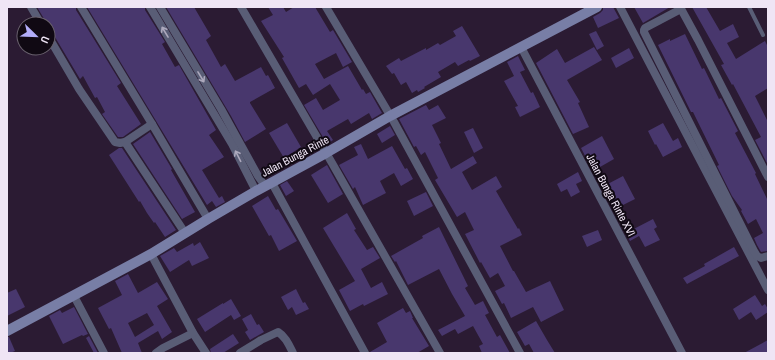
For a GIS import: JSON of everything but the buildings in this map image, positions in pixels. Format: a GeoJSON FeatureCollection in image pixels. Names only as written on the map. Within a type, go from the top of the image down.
{"type":"FeatureCollection","features":[{"type":"Feature","properties":{"kind":"street"},"geometry":{"type":"LineString","coordinates":[[31,7],[36,16]]}},
{"type":"Feature","properties":{"kind":"street"},"geometry":{"type":"LineString","coordinates":[[81,7],[208,219]]}},
{"type":"Feature","properties":{"kind":"street"},"geometry":{"type":"LineString","coordinates":[[150,7],[183,54]]}},
{"type":"Feature","properties":{"kind":"street"},"geometry":{"type":"LineString","coordinates":[[160,7],[183,54],[232,144],[264,187],[365,353]]}},
{"type":"Feature","properties":{"kind":"street"},"geometry":{"type":"LineString","coordinates":[[241,7],[440,353]]}},
{"type":"Feature","properties":{"kind":"street"},"geometry":{"type":"LineString","coordinates":[[326,7],[390,116],[520,353]]}},
{"type":"Feature","properties":{"kind":"street","name":"Jalan Bunga Rinte"},"geometry":{"type":"LineString","coordinates":[[7,331],[151,254],[208,219],[390,116],[597,7]]}},
{"type":"Feature","properties":{"kind":"street"},"geometry":{"type":"LineString","coordinates":[[620,7],[768,290]]}},
{"type":"Feature","properties":{"kind":"street"},"geometry":{"type":"LineString","coordinates":[[768,177],[681,8],[645,28],[644,32],[754,252],[761,258],[768,256]]}},
{"type":"Feature","properties":{"kind":"street","name":"Jalan Bunga Rinte XVI"},"geometry":{"type":"LineString","coordinates":[[521,47],[682,353]]}},
{"type":"Feature","properties":{"kind":"street"},"geometry":{"type":"LineString","coordinates":[[56,50],[79,89],[115,142],[120,144],[125,142],[152,124]]}},
{"type":"Feature","properties":{"kind":"street"},"geometry":{"type":"LineString","coordinates":[[125,142],[185,233]]}},
{"type":"Feature","properties":{"kind":"street"},"geometry":{"type":"LineString","coordinates":[[151,254],[192,333],[206,353]]}},
{"type":"Feature","properties":{"kind":"street"},"geometry":{"type":"LineString","coordinates":[[74,296],[104,353]]}},
{"type":"Feature","properties":{"kind":"street"},"geometry":{"type":"LineString","coordinates":[[240,353],[261,340],[278,332],[282,334],[293,353]]}},
{"type":"Feature","properties":{"kind":"street"},"geometry":{"type":"LineString","coordinates":[[156,353],[192,333]]}},
{"type":"Feature","properties":{"kind":"lane"},"geometry":{"type":"LineString","coordinates":[[749,7],[763,35]]}}]}
